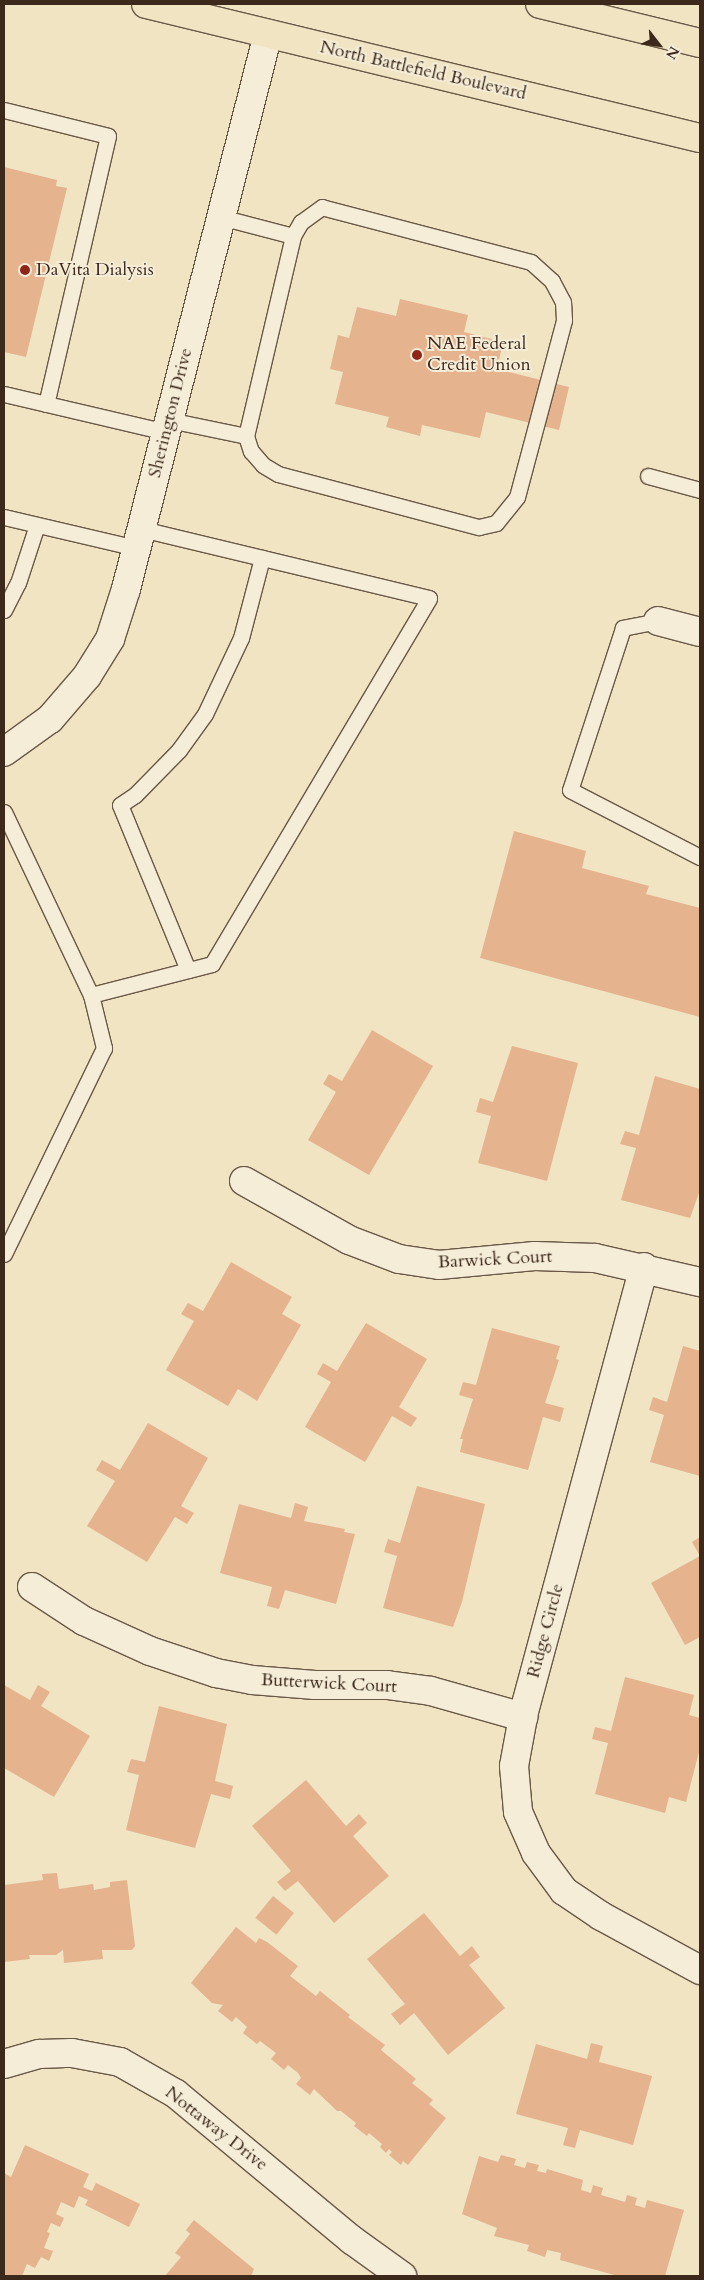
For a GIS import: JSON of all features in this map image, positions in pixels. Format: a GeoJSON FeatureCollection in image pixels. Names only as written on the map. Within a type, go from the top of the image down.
{"type":"FeatureCollection","features":[{"type":"Feature","properties":{"kind":"main road","name":"North Battlefield Boulevard"},"geometry":{"type":"LineString","coordinates":[[146,4],[700,138]]}},
{"type":"Feature","properties":{"kind":"main road"},"geometry":{"type":"LineString","coordinates":[[540,4],[700,43]]}},
{"type":"Feature","properties":{"kind":"street","name":"Sherington Drive"},"geometry":{"type":"LineString","coordinates":[[4,752],[50,719],[87,676],[110,639],[139,538],[268,34]]}},
{"type":"Feature","properties":{"kind":"street"},"geometry":{"type":"LineString","coordinates":[[658,621],[700,632]]}},
{"type":"Feature","properties":{"kind":"street","name":"Barwick Court"},"geometry":{"type":"LineString","coordinates":[[244,1181],[349,1240],[399,1259],[439,1264],[535,1256],[596,1258],[644,1267]]}},
{"type":"Feature","properties":{"kind":"street"},"geometry":{"type":"LineString","coordinates":[[644,1267],[700,1282]]}},
{"type":"Feature","properties":{"kind":"street","name":"Ridge Circle"},"geometry":{"type":"LineString","coordinates":[[644,1267],[523,1717],[514,1766],[518,1812],[536,1853],[564,1891],[601,1916],[700,1970]]}},
{"type":"Feature","properties":{"kind":"street","name":"Butterwick Court"},"geometry":{"type":"LineString","coordinates":[[32,1587],[84,1620],[150,1651],[216,1673],[252,1680],[315,1686],[405,1687],[431,1691],[523,1717]]}},
{"type":"Feature","properties":{"kind":"street","name":"Nottaway Drive"},"geometry":{"type":"LineString","coordinates":[[4,2064],[40,2054],[72,2053],[120,2062],[176,2094],[386,2272]]}},
{"type":"Feature","properties":{"kind":"lane"},"geometry":{"type":"LineString","coordinates":[[4,110],[108,136],[46,404]]}},
{"type":"Feature","properties":{"kind":"lane"},"geometry":{"type":"LineString","coordinates":[[322,207],[530,262],[552,281],[563,302],[564,320],[517,497],[508,512],[496,523],[479,527],[278,474],[251,451],[246,436],[293,236],[301,222],[322,207]]}},
{"type":"Feature","properties":{"kind":"lane"},"geometry":{"type":"LineString","coordinates":[[220,217],[293,236]]}},
{"type":"Feature","properties":{"kind":"lane"},"geometry":{"type":"LineString","coordinates":[[4,394],[46,404],[167,426],[246,436]]}},
{"type":"Feature","properties":{"kind":"lane"},"geometry":{"type":"LineString","coordinates":[[648,476],[700,490]]}},
{"type":"Feature","properties":{"kind":"lane"},"geometry":{"type":"LineString","coordinates":[[4,517],[37,525],[139,538],[262,558],[429,598],[212,964],[91,995]]}},
{"type":"Feature","properties":{"kind":"lane"},"geometry":{"type":"LineString","coordinates":[[4,610],[18,584],[37,525]]}},
{"type":"Feature","properties":{"kind":"lane"},"geometry":{"type":"LineString","coordinates":[[188,970],[120,805],[135,795],[179,750],[205,714],[241,638],[262,558]]}},
{"type":"Feature","properties":{"kind":"lane"},"geometry":{"type":"LineString","coordinates":[[658,621],[623,628],[570,790],[700,857]]}},
{"type":"Feature","properties":{"kind":"lane"},"geometry":{"type":"LineString","coordinates":[[4,812],[91,995],[104,1048],[4,1254]]}},
{"type":"Feature","properties":{"kind":"building","name":"DaVita Dialysis"},"geometry":{"type":"Polygon","coordinates":[[[4,167],[57,180],[56,186],[67,188],[26,357],[4,352],[4,167]]]}},
{"type":"Feature","properties":{"kind":"building","name":"NAE Federal Credit Union"},"geometry":{"type":"Polygon","coordinates":[[[400,299],[468,315],[464,332],[503,342],[497,369],[569,387],[559,430],[486,412],[480,438],[422,425],[420,436],[386,427],[389,417],[335,404],[343,372],[330,369],[338,335],[349,338],[357,307],[396,316],[400,299]]]}},
{"type":"Feature","properties":{"kind":"building"},"geometry":{"type":"Polygon","coordinates":[[[514,831],[586,851],[582,868],[649,886],[646,894],[700,908],[700,1017],[480,958],[514,831]]]}},
{"type":"Feature","properties":{"kind":"building"},"geometry":{"type":"Polygon","coordinates":[[[372,1030],[433,1066],[369,1175],[308,1140],[336,1092],[323,1084],[329,1074],[342,1081],[372,1030]]]}},
{"type":"Feature","properties":{"kind":"building"},"geometry":{"type":"Polygon","coordinates":[[[512,1046],[578,1063],[547,1181],[478,1163],[491,1116],[476,1112],[480,1098],[493,1102],[512,1046]]]}},
{"type":"Feature","properties":{"kind":"building"},"geometry":{"type":"Polygon","coordinates":[[[655,1076],[700,1089],[700,1190],[690,1218],[621,1200],[636,1148],[620,1144],[625,1131],[639,1135],[655,1076]]]}},
{"type":"Feature","properties":{"kind":"building"},"geometry":{"type":"Polygon","coordinates":[[[231,1262],[292,1297],[282,1314],[301,1325],[257,1401],[238,1389],[228,1406],[166,1370],[194,1321],[181,1314],[188,1303],[203,1311],[231,1262]]]}},
{"type":"Feature","properties":{"kind":"building"},"geometry":{"type":"Polygon","coordinates":[[[366,1323],[427,1359],[399,1407],[417,1418],[411,1427],[392,1416],[365,1462],[305,1427],[331,1382],[317,1374],[323,1363],[337,1371],[366,1323]]]}},
{"type":"Feature","properties":{"kind":"building"},"geometry":{"type":"Polygon","coordinates":[[[492,1328],[560,1346],[556,1359],[559,1360],[545,1403],[564,1408],[560,1422],[543,1417],[528,1470],[460,1452],[463,1439],[460,1439],[473,1399],[459,1395],[463,1382],[476,1385],[492,1328]]]}},
{"type":"Feature","properties":{"kind":"building"},"geometry":{"type":"Polygon","coordinates":[[[683,1346],[700,1351],[700,1476],[650,1462],[664,1415],[649,1410],[653,1397],[667,1402],[683,1346]]]}},
{"type":"Feature","properties":{"kind":"building"},"geometry":{"type":"Polygon","coordinates":[[[148,1423],[208,1458],[181,1506],[194,1513],[187,1524],[175,1517],[147,1562],[87,1526],[115,1481],[96,1470],[102,1460],[120,1470],[148,1423]]]}},
{"type":"Feature","properties":{"kind":"building"},"geometry":{"type":"Polygon","coordinates":[[[417,1486],[485,1504],[462,1602],[453,1627],[383,1608],[397,1556],[384,1552],[388,1539],[400,1543],[417,1486]]]}},
{"type":"Feature","properties":{"kind":"building"},"geometry":{"type":"Polygon","coordinates":[[[295,1503],[308,1507],[304,1521],[345,1529],[344,1532],[355,1534],[336,1604],[285,1590],[279,1609],[267,1606],[272,1587],[220,1573],[239,1504],[291,1518],[295,1503]]]}},
{"type":"Feature","properties":{"kind":"building"},"geometry":{"type":"Polygon","coordinates":[[[700,1537],[700,1556],[692,1542],[700,1537]]]}},
{"type":"Feature","properties":{"kind":"building"},"geometry":{"type":"Polygon","coordinates":[[[700,1556],[700,1637],[685,1645],[651,1583],[700,1556]]]}},
{"type":"Feature","properties":{"kind":"building"},"geometry":{"type":"Polygon","coordinates":[[[625,1677],[694,1695],[689,1715],[700,1718],[700,1748],[686,1802],[669,1797],[665,1813],[595,1794],[608,1743],[592,1739],[595,1727],[611,1731],[625,1677]]]}},
{"type":"Feature","properties":{"kind":"building"},"geometry":{"type":"Polygon","coordinates":[[[4,1685],[30,1700],[38,1685],[50,1692],[41,1706],[90,1736],[54,1797],[4,1768],[4,1685]]]}},
{"type":"Feature","properties":{"kind":"building"},"geometry":{"type":"Polygon","coordinates":[[[159,1706],[227,1724],[215,1781],[233,1786],[230,1799],[211,1794],[195,1848],[126,1830],[139,1775],[127,1772],[131,1759],[145,1762],[159,1706]]]}},
{"type":"Feature","properties":{"kind":"building"},"geometry":{"type":"Polygon","coordinates":[[[306,1780],[346,1826],[359,1814],[367,1823],[353,1836],[389,1876],[334,1923],[298,1881],[285,1891],[277,1882],[291,1871],[252,1826],[306,1780]]]}},
{"type":"Feature","properties":{"kind":"building"},"geometry":{"type":"Polygon","coordinates":[[[57,1873],[59,1889],[93,1884],[94,1890],[110,1887],[110,1882],[127,1880],[135,1946],[132,1950],[102,1950],[103,1959],[64,1963],[63,1950],[56,1955],[29,1955],[30,1959],[4,1962],[4,1885],[43,1880],[42,1874],[57,1873]]]}},
{"type":"Feature","properties":{"kind":"building"},"geometry":{"type":"Polygon","coordinates":[[[273,1896],[294,1913],[276,1935],[255,1918],[273,1896]]]}},
{"type":"Feature","properties":{"kind":"building"},"geometry":{"type":"Polygon","coordinates":[[[424,1913],[460,1956],[472,1946],[480,1957],[469,1965],[505,2008],[448,2055],[414,2013],[400,2025],[391,2014],[405,2004],[367,1959],[424,1913]]]}},
{"type":"Feature","properties":{"kind":"building"},"geometry":{"type":"Polygon","coordinates":[[[236,1927],[256,1943],[259,1938],[267,1942],[298,1966],[290,1976],[316,1996],[320,1991],[350,2015],[348,2017],[385,2045],[381,2050],[416,2079],[412,2083],[433,2100],[429,2104],[446,2118],[408,2165],[403,2161],[401,2165],[389,2155],[392,2152],[389,2149],[386,2153],[380,2147],[382,2144],[369,2133],[367,2136],[354,2126],[356,2123],[341,2111],[337,2111],[314,2089],[310,2095],[296,2084],[301,2078],[298,2073],[288,2065],[284,2070],[271,2059],[276,2053],[260,2041],[257,2044],[243,2033],[247,2027],[236,2017],[232,2022],[218,2011],[223,2005],[212,2003],[191,1983],[236,1927]]]}},
{"type":"Feature","properties":{"kind":"building"},"geometry":{"type":"Polygon","coordinates":[[[591,2043],[603,2046],[599,2062],[652,2076],[633,2145],[580,2130],[575,2148],[563,2145],[568,2128],[516,2114],[536,2044],[587,2059],[591,2043]]]}},
{"type":"Feature","properties":{"kind":"building"},"geometry":{"type":"Polygon","coordinates":[[[25,2145],[89,2174],[83,2187],[92,2191],[96,2183],[140,2204],[129,2227],[85,2205],[88,2200],[79,2196],[74,2208],[61,2202],[56,2214],[64,2218],[60,2227],[51,2223],[47,2232],[50,2233],[44,2248],[53,2251],[49,2261],[41,2257],[35,2268],[27,2264],[22,2276],[4,2276],[4,2173],[11,2177],[25,2145]]]}},
{"type":"Feature","properties":{"kind":"building"},"geometry":{"type":"Polygon","coordinates":[[[501,2155],[516,2159],[514,2165],[525,2168],[527,2162],[539,2165],[537,2171],[546,2173],[547,2169],[583,2180],[581,2190],[591,2193],[593,2185],[603,2188],[601,2195],[625,2202],[627,2195],[637,2198],[635,2205],[645,2208],[647,2200],[684,2210],[665,2276],[618,2276],[560,2260],[561,2253],[547,2250],[545,2257],[527,2251],[529,2245],[494,2236],[497,2228],[462,2214],[479,2156],[498,2162],[501,2155]]]}},
{"type":"Feature","properties":{"kind":"building"},"geometry":{"type":"Polygon","coordinates":[[[194,2220],[254,2269],[251,2276],[165,2276],[181,2257],[175,2253],[190,2234],[186,2230],[194,2220]]]}},
{"type":"Feature","properties":{"kind":"place","name":"DaVita Dialysis"},"geometry":{"type":"Point","coordinates":[25,270]}},
{"type":"Feature","properties":{"kind":"place","name":"NAE Federal Credit Union"},"geometry":{"type":"Point","coordinates":[417,355]}}]}
